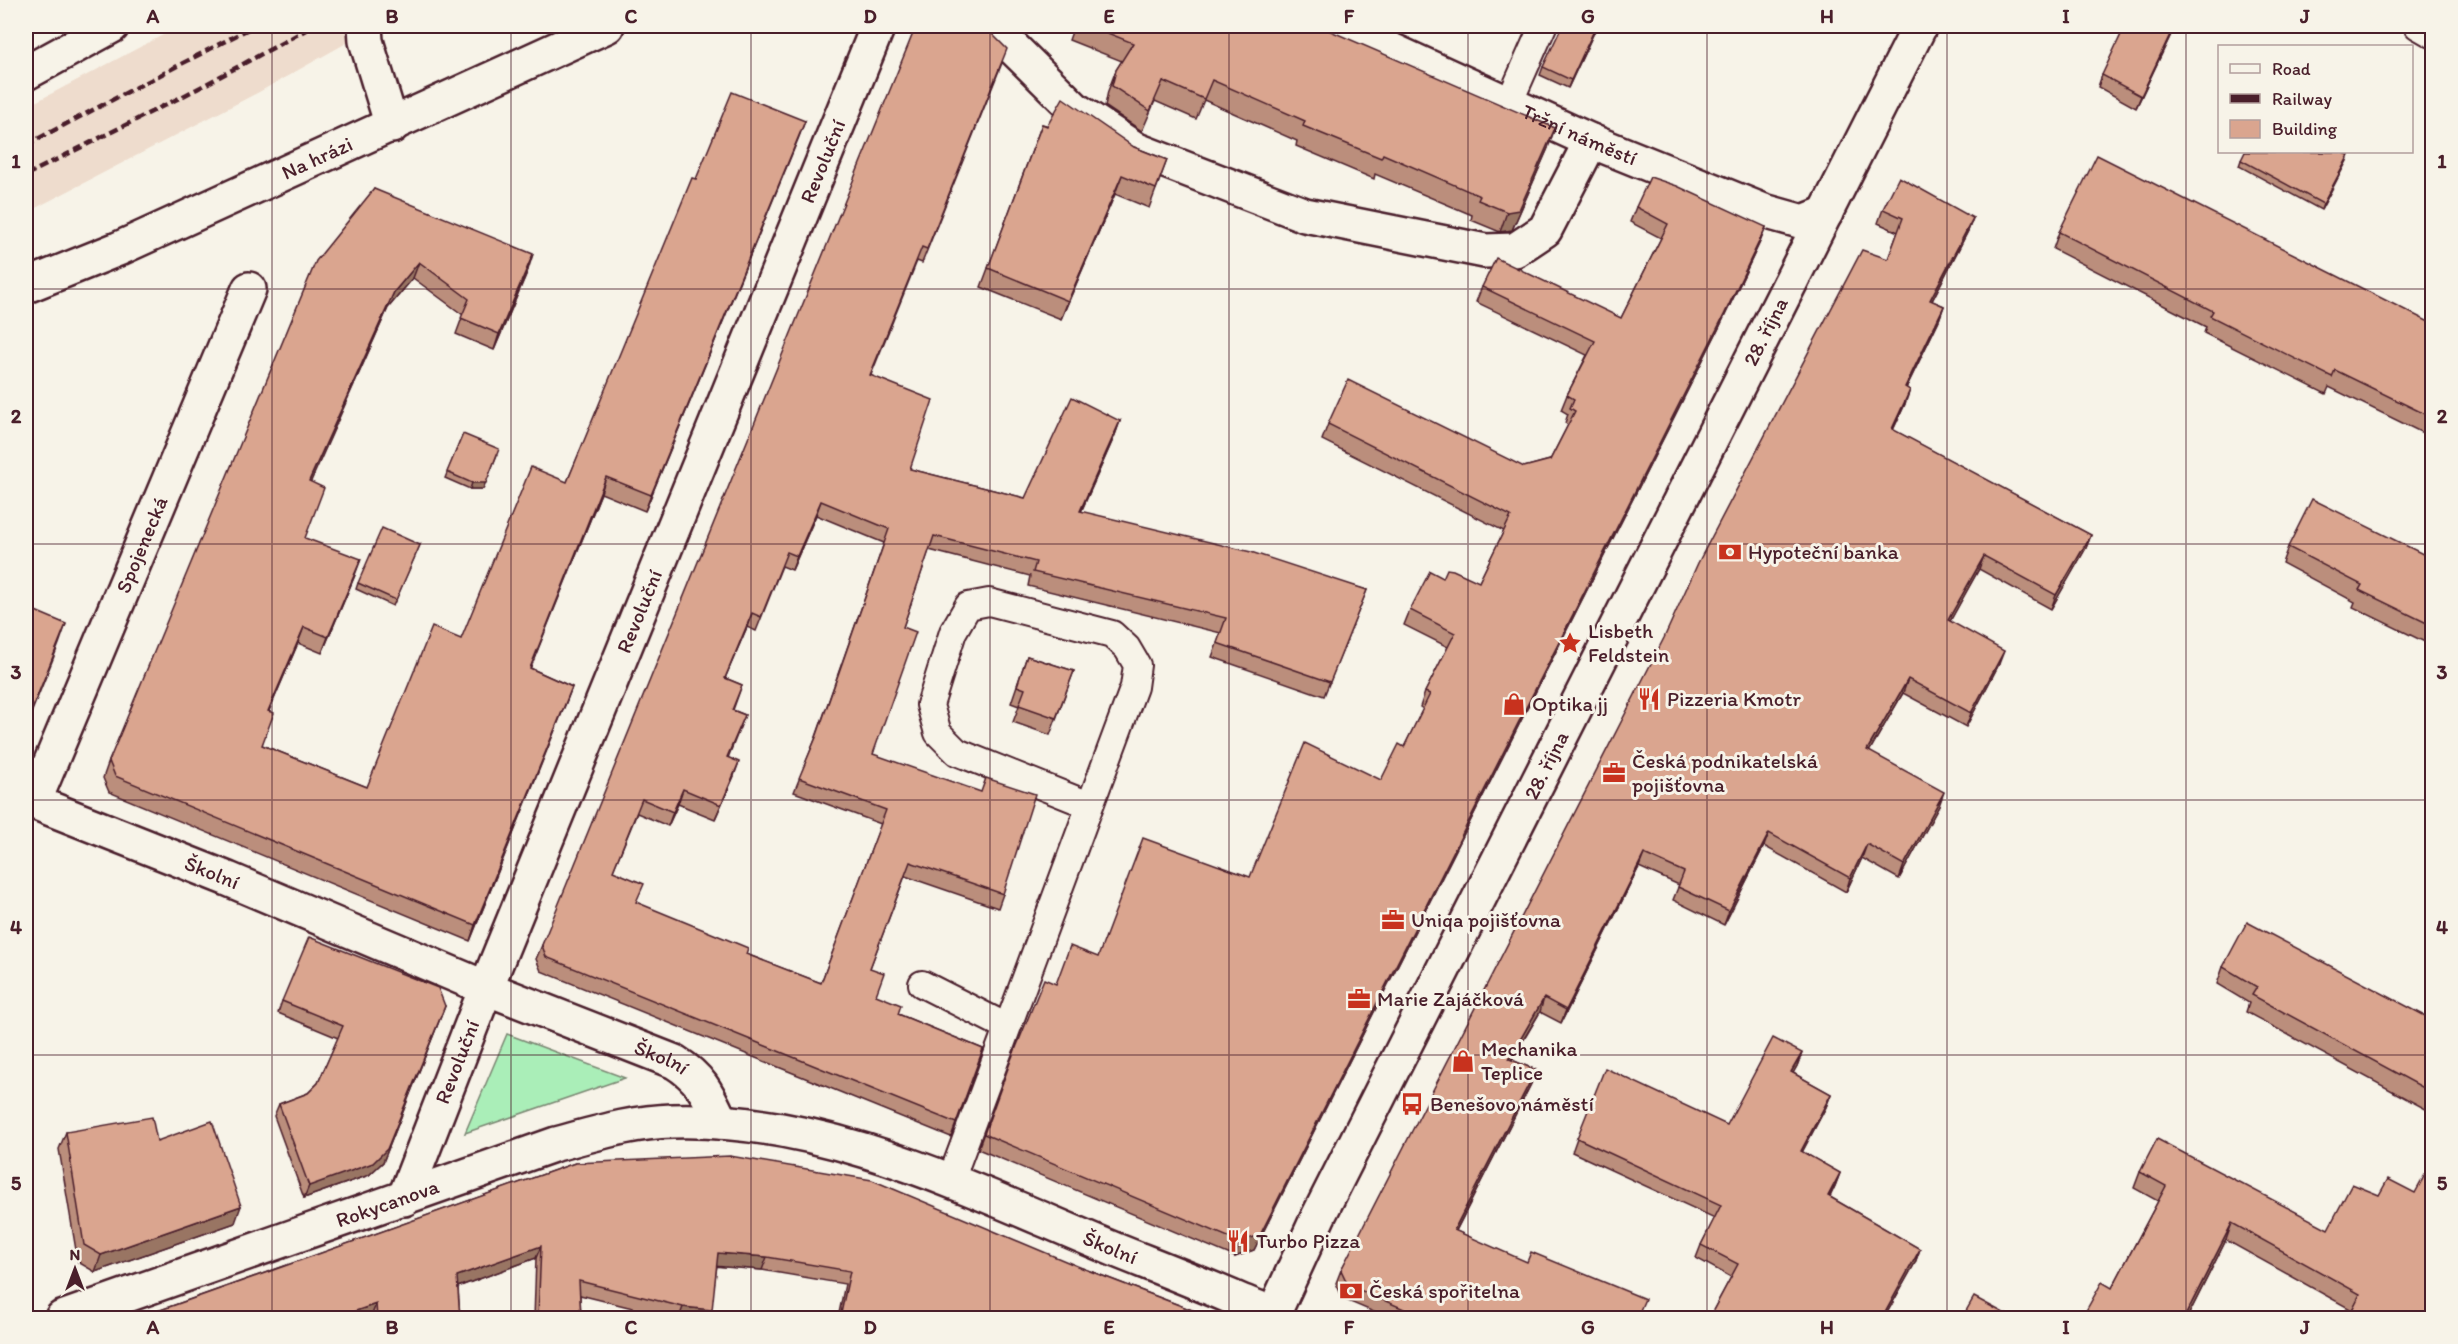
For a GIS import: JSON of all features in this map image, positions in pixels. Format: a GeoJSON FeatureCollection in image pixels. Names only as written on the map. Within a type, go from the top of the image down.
{"type":"FeatureCollection","features":[{"type":"Feature","properties":{"kind":"street"},"geometry":{"type":"LineString","coordinates":[[26,73],[112,26]]}},
{"type":"Feature","properties":{"kind":"street"},"geometry":{"type":"LineString","coordinates":[[365,26],[366,41],[392,126]]}},
{"type":"Feature","properties":{"kind":"street","name":"Na hrázi"},"geometry":{"type":"LineString","coordinates":[[26,286],[118,249],[607,26]]}},
{"type":"Feature","properties":{"kind":"street","name":"Revoluční"},"geometry":{"type":"LineString","coordinates":[[404,1199],[486,988],[878,26]]}},
{"type":"Feature","properties":{"kind":"street"},"geometry":{"type":"LineString","coordinates":[[994,26],[999,34],[1075,109],[1137,150],[1305,215],[1485,251],[1515,250],[1545,230],[1591,141]]}},
{"type":"Feature","properties":{"kind":"street","name":"Tržní náměstí"},"geometry":{"type":"LineString","coordinates":[[1339,26],[1591,141],[1792,220],[1812,220],[1826,213]]}},
{"type":"Feature","properties":{"kind":"street","name":"28. října"},"geometry":{"type":"LineString","coordinates":[[1275,1317],[1318,1217],[1920,26]]}},
{"type":"Feature","properties":{"kind":"street","name":"Spojenecká"},"geometry":{"type":"LineString","coordinates":[[30,800],[249,289]]}},
{"type":"Feature","properties":{"kind":"street","name":"Školní"},"geometry":{"type":"LineString","coordinates":[[30,800],[486,988],[675,1062],[692,1072],[703,1085],[721,1122],[791,1132],[848,1144],[950,1182],[1275,1317]]}},
{"type":"Feature","properties":{"kind":"street","name":"Rokycanova"},"geometry":{"type":"LineString","coordinates":[[62,1318],[556,1144],[620,1127],[671,1121],[721,1122]]}},
{"type":"Feature","properties":{"kind":"lane"},"geometry":{"type":"LineString","coordinates":[[1509,103],[1543,26]]}},
{"type":"Feature","properties":{"kind":"lane"},"geometry":{"type":"LineString","coordinates":[[2418,26],[2433,34]]}},
{"type":"Feature","properties":{"kind":"lane"},"geometry":{"type":"LineString","coordinates":[[950,1182],[1134,687],[1137,665],[1127,648],[1112,634],[989,602],[968,606],[953,632],[930,705],[938,733],[957,752],[1089,805]]}},
{"type":"Feature","properties":{"kind":"lane"},"geometry":{"type":"LineString","coordinates":[[922,984],[1007,1027]]}},
{"type":"Feature","properties":{"kind":"shaded area"},"geometry":{"type":"Polygon","coordinates":[[[180,26],[377,26],[259,92],[26,213],[26,107],[180,26]]]}},
{"type":"Feature","properties":{"kind":"green space"},"geometry":{"type":"Polygon","coordinates":[[[507,1034],[625,1078],[465,1133],[507,1034]]]}},
{"type":"Feature","properties":{"kind":"building"},"geometry":{"type":"Polygon","coordinates":[[[916,26],[984,26],[1007,49],[927,249],[922,247],[870,375],[933,400],[910,469],[1025,498],[1072,397],[1120,421],[1080,511],[1251,552],[1367,590],[1330,682],[1217,643],[1226,618],[1033,572],[1036,562],[934,536],[903,627],[916,632],[873,754],[981,792],[986,778],[1035,794],[1003,894],[910,862],[870,968],[884,973],[876,995],[901,1005],[898,1014],[983,1049],[956,1123],[546,957],[542,945],[916,26]],[[821,501],[797,556],[787,552],[761,617],[752,613],[725,678],[742,685],[732,710],[745,715],[727,757],[739,762],[721,805],[683,789],[673,812],[642,799],[613,871],[644,884],[636,902],[748,948],[746,954],[821,983],[886,810],[799,778],[817,735],[889,529],[821,501]]]}},
{"type":"Feature","properties":{"kind":"building"},"geometry":{"type":"Polygon","coordinates":[[[1090,26],[1319,26],[1555,128],[1519,210],[1507,212],[1478,200],[1480,196],[1383,154],[1381,158],[1303,126],[1305,121],[1212,80],[1204,99],[1163,81],[1150,111],[1112,86],[1116,70],[1133,43],[1090,26]]]}},
{"type":"Feature","properties":{"kind":"building"},"geometry":{"type":"Polygon","coordinates":[[[1562,26],[1596,26],[1571,80],[1543,67],[1562,26]]]}},
{"type":"Feature","properties":{"kind":"building"},"geometry":{"type":"Polygon","coordinates":[[[2125,26],[2174,26],[2141,96],[2102,75],[2125,26]]]}},
{"type":"Feature","properties":{"kind":"building"},"geometry":{"type":"Polygon","coordinates":[[[732,92],[805,121],[651,495],[606,477],[530,668],[572,687],[475,925],[115,776],[109,761],[316,261],[374,189],[533,254],[499,334],[461,318],[469,299],[419,262],[394,292],[309,481],[324,488],[305,538],[361,559],[328,637],[304,627],[268,711],[274,713],[262,745],[367,787],[432,627],[461,639],[531,467],[567,482],[692,178],[696,179],[732,92]]]}},
{"type":"Feature","properties":{"kind":"building"},"geometry":{"type":"Polygon","coordinates":[[[1063,98],[1134,147],[1167,160],[1156,189],[1122,175],[1068,301],[988,268],[1042,124],[1047,126],[1063,98]]]}},
{"type":"Feature","properties":{"kind":"building"},"geometry":{"type":"Polygon","coordinates":[[[2244,153],[2344,153],[2349,155],[2323,204],[2241,160],[2244,153]]]}},
{"type":"Feature","properties":{"kind":"building"},"geometry":{"type":"Polygon","coordinates":[[[2097,155],[2433,324],[2433,418],[2335,370],[2332,377],[2210,316],[2213,311],[2059,232],[2097,155]]]}},
{"type":"Feature","properties":{"kind":"building"},"geometry":{"type":"Polygon","coordinates":[[[1650,177],[1677,186],[1766,227],[1724,315],[1260,1235],[1240,1242],[984,1134],[1044,979],[1056,984],[1070,946],[1098,957],[1143,838],[1250,877],[1305,743],[1381,780],[1399,744],[1404,747],[1430,694],[1425,692],[1455,633],[1410,610],[1430,571],[1443,578],[1447,569],[1453,570],[1479,582],[1511,516],[1328,424],[1348,380],[1524,467],[1550,460],[1575,411],[1570,408],[1574,399],[1567,395],[1595,341],[1482,287],[1496,258],[1621,318],[1668,224],[1636,207],[1650,177]]]}},
{"type":"Feature","properties":{"kind":"building"},"geometry":{"type":"Polygon","coordinates":[[[1899,177],[1973,218],[1930,300],[1944,306],[1905,387],[1910,390],[1892,429],[2091,535],[2056,595],[1984,556],[1948,620],[2004,651],[1971,713],[1908,679],[1867,750],[1944,792],[1904,865],[1867,844],[1850,878],[1769,833],[1729,911],[1678,887],[1684,872],[1644,854],[1566,1010],[1544,998],[1509,1059],[1536,1070],[1454,1230],[1527,1262],[1531,1252],[1645,1299],[1638,1315],[1646,1318],[1425,1318],[1348,1285],[1341,1270],[1664,638],[1698,563],[1862,250],[1888,259],[1903,218],[1883,209],[1899,177]]]}},
{"type":"Feature","properties":{"kind":"building"},"geometry":{"type":"Polygon","coordinates":[[[463,434],[499,449],[486,483],[472,483],[447,472],[463,434]]]}},
{"type":"Feature","properties":{"kind":"building"},"geometry":{"type":"Polygon","coordinates":[[[2312,499],[2433,559],[2433,626],[2359,590],[2362,585],[2288,547],[2312,499]]]}},
{"type":"Feature","properties":{"kind":"building"},"geometry":{"type":"Polygon","coordinates":[[[382,528],[420,545],[396,600],[358,583],[382,528]]]}},
{"type":"Feature","properties":{"kind":"building"},"geometry":{"type":"Polygon","coordinates":[[[26,607],[66,624],[26,724],[26,607]]]}},
{"type":"Feature","properties":{"kind":"building"},"geometry":{"type":"Polygon","coordinates":[[[1027,656],[1074,671],[1056,718],[1019,705],[1025,689],[1017,686],[1027,656]]]}},
{"type":"Feature","properties":{"kind":"building"},"geometry":{"type":"Polygon","coordinates":[[[2247,922],[2433,1020],[2433,1093],[2252,995],[2257,987],[2223,967],[2247,922]]]}},
{"type":"Feature","properties":{"kind":"building"},"geometry":{"type":"Polygon","coordinates":[[[309,937],[438,988],[445,1006],[387,1149],[373,1163],[309,1186],[279,1104],[308,1093],[318,1083],[343,1026],[282,1001],[309,937]]]}},
{"type":"Feature","properties":{"kind":"building"},"geometry":{"type":"Polygon","coordinates":[[[1773,1038],[1802,1053],[1791,1072],[1831,1094],[1801,1151],[1840,1173],[1828,1196],[1920,1249],[1882,1318],[1709,1318],[1738,1264],[1701,1245],[1721,1205],[1577,1138],[1605,1068],[1727,1125],[1773,1038]]]}},
{"type":"Feature","properties":{"kind":"building"},"geometry":{"type":"Polygon","coordinates":[[[152,1117],[157,1141],[212,1121],[241,1206],[101,1255],[84,1245],[66,1132],[152,1117]]]}},
{"type":"Feature","properties":{"kind":"building"},"geometry":{"type":"Polygon","coordinates":[[[2157,1139],[2328,1229],[2352,1184],[2379,1195],[2388,1179],[2415,1193],[2433,1160],[2433,1318],[2348,1318],[2360,1294],[2232,1223],[2184,1318],[2082,1318],[2102,1282],[2112,1288],[2166,1186],[2140,1172],[2157,1139]]]}},
{"type":"Feature","properties":{"kind":"building"},"geometry":{"type":"Polygon","coordinates":[[[730,1156],[872,1180],[1082,1268],[1213,1318],[840,1318],[850,1271],[767,1257],[718,1253],[712,1310],[683,1307],[579,1281],[581,1318],[538,1318],[541,1246],[457,1276],[460,1318],[377,1318],[376,1304],[335,1318],[138,1318],[575,1163],[730,1156]]]}},
{"type":"Feature","properties":{"kind":"building"},"geometry":{"type":"Polygon","coordinates":[[[1974,1297],[2013,1318],[1962,1318],[1974,1297]]]}},
{"type":"Feature","properties":{"kind":"railway"},"geometry":{"type":"LineString","coordinates":[[26,145],[254,26]]}},
{"type":"Feature","properties":{"kind":"railway"},"geometry":{"type":"LineString","coordinates":[[26,175],[197,89],[313,26]]}},
{"type":"Feature","properties":{"kind":"place","name":"Hypoteční banka"},"geometry":{"type":"Point","coordinates":[1730,552]}},
{"type":"Feature","properties":{"kind":"place","name":"Lisbeth Feldstein"},"geometry":{"type":"Point","coordinates":[1570,643]}},
{"type":"Feature","properties":{"kind":"place","name":"Pizzeria Kmotr"},"geometry":{"type":"Point","coordinates":[1649,699]}},
{"type":"Feature","properties":{"kind":"place","name":"Optika jj"},"geometry":{"type":"Point","coordinates":[1514,704]}},
{"type":"Feature","properties":{"kind":"place","name":"Česká podnikatelská pojišťovna"},"geometry":{"type":"Point","coordinates":[1614,773]}},
{"type":"Feature","properties":{"kind":"place","name":"Uniqa pojišťovna"},"geometry":{"type":"Point","coordinates":[1393,920]}},
{"type":"Feature","properties":{"kind":"place","name":"Marie Zajáčková"},"geometry":{"type":"Point","coordinates":[1359,999]}},
{"type":"Feature","properties":{"kind":"place","name":"Mechanika Teplice"},"geometry":{"type":"Point","coordinates":[1463,1061]}},
{"type":"Feature","properties":{"kind":"place","name":"Benešovo náměstí"},"geometry":{"type":"Point","coordinates":[1412,1104]}},
{"type":"Feature","properties":{"kind":"place","name":"Turbo Pizza"},"geometry":{"type":"Point","coordinates":[1238,1241]}},
{"type":"Feature","properties":{"kind":"place","name":"Česká spořitelna"},"geometry":{"type":"Point","coordinates":[1351,1291]}}]}
